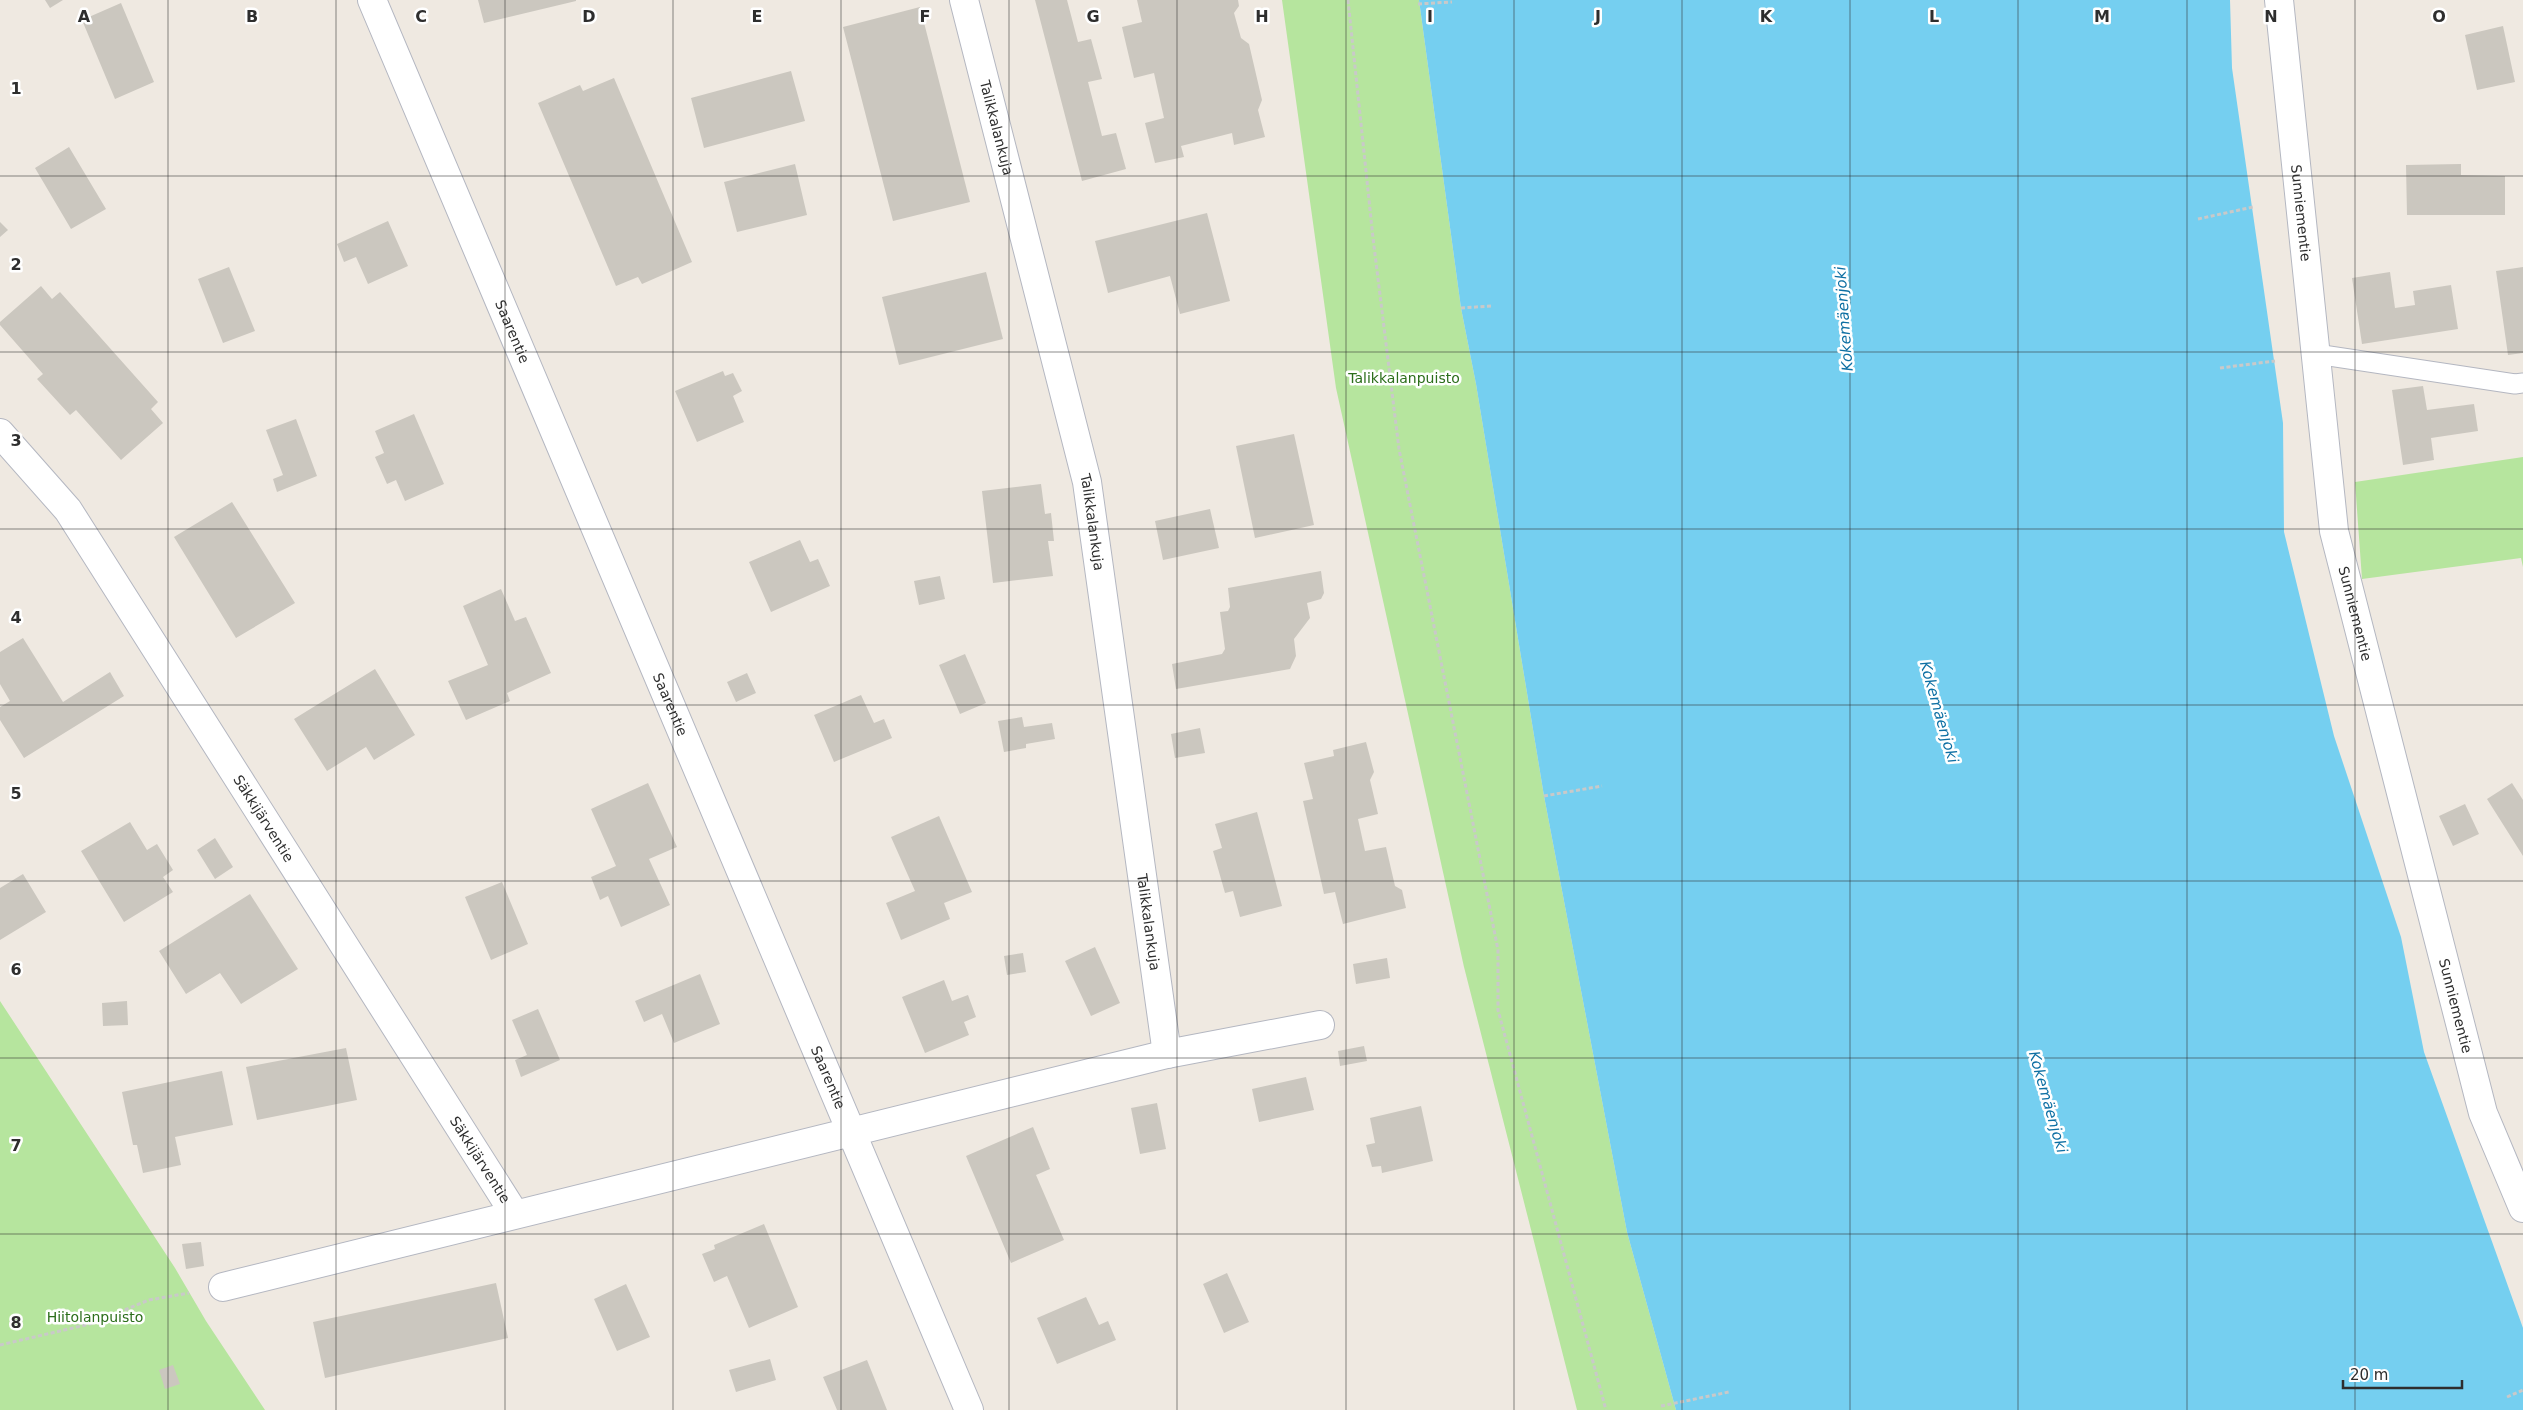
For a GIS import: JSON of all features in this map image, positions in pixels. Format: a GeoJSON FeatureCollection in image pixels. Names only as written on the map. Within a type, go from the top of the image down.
{"type":"FeatureCollection","features":[{"type":"Feature","properties":{"kind":"street","name":"Saarentie"},"geometry":{"type":"LineString","coordinates":[[372,0],[969,1410]]}},
{"type":"Feature","properties":{"kind":"street","name":"Talikkalankuja"},"geometry":{"type":"LineString","coordinates":[[964,0],[1087,482],[1168,1054]]}},
{"type":"Feature","properties":{"kind":"street","name":"Sunniementie"},"geometry":{"type":"LineString","coordinates":[[2280,0],[2334,531],[2483,1113],[2523,1208]]}},
{"type":"Feature","properties":{"kind":"street","name":"Säkkijärventie"},"geometry":{"type":"LineString","coordinates":[[0,433],[68,510],[514,1213]]}},
{"type":"Feature","properties":{"kind":"street"},"geometry":{"type":"LineString","coordinates":[[850,1132],[1168,1054],[1320,1025]]}},
{"type":"Feature","properties":{"kind":"street","name":"Säkkijärventie"},"geometry":{"type":"LineString","coordinates":[[223,1287],[514,1213],[850,1132]]}},
{"type":"Feature","properties":{"kind":"lane"},"geometry":{"type":"LineString","coordinates":[[2316,354],[2515,384],[2523,383]]}},
{"type":"Feature","properties":{"kind":"path"},"geometry":{"type":"LineString","coordinates":[[1348,0],[1373,238],[1399,449],[1498,950],[1498,1010],[1606,1410]]}},
{"type":"Feature","properties":{"kind":"path"},"geometry":{"type":"LineString","coordinates":[[1418,4],[1452,2]]}},
{"type":"Feature","properties":{"kind":"path"},"geometry":{"type":"LineString","coordinates":[[2198,220],[2252,207]]}},
{"type":"Feature","properties":{"kind":"path"},"geometry":{"type":"LineString","coordinates":[[1460,308],[1491,306]]}},
{"type":"Feature","properties":{"kind":"path"},"geometry":{"type":"LineString","coordinates":[[2220,368],[2274,361]]}},
{"type":"Feature","properties":{"kind":"path"},"geometry":{"type":"LineString","coordinates":[[1544,796],[1602,786]]}},
{"type":"Feature","properties":{"kind":"path"},"geometry":{"type":"LineString","coordinates":[[0,1345],[90,1324],[149,1300],[223,1287]]}},
{"type":"Feature","properties":{"kind":"path"},"geometry":{"type":"LineString","coordinates":[[2507,1397],[2523,1390]]}},
{"type":"Feature","properties":{"kind":"path"},"geometry":{"type":"LineString","coordinates":[[1661,1406],[1729,1392]]}},
{"type":"Feature","properties":{"kind":"green space","name":"Talikkalanpuisto"},"geometry":{"type":"Polygon","coordinates":[[[1282,0],[1419,0],[1461,308],[1476,384],[1544,796],[1627,1232],[1676,1410],[1577,1410],[1464,967],[1336,388],[1282,0]]]}},
{"type":"Feature","properties":{"kind":"green space"},"geometry":{"type":"Polygon","coordinates":[[[2523,457],[2523,567],[2521,558],[2362,579],[2355,482],[2523,457]]]}},
{"type":"Feature","properties":{"kind":"green space","name":"Hiitolanpuisto"},"geometry":{"type":"Polygon","coordinates":[[[0,1001],[175,1268],[206,1321],[265,1410],[0,1410],[0,1001]]]}},
{"type":"Feature","properties":{"kind":"water","name":"Kokemäenjoki"},"geometry":{"type":"Polygon","coordinates":[[[1419,0],[2230,0],[2232,68],[2283,423],[2284,532],[2334,736],[2401,937],[2424,1052],[2523,1328],[2523,1410],[1676,1410],[1627,1232],[1544,796],[1476,384],[1461,308],[1419,0]]]}},
{"type":"Feature","properties":{"kind":"building"},"geometry":{"type":"Polygon","coordinates":[[[45,0],[63,0],[50,8],[45,0]]]}},
{"type":"Feature","properties":{"kind":"building"},"geometry":{"type":"Polygon","coordinates":[[[478,0],[576,0],[576,1],[484,23],[478,0]]]}},
{"type":"Feature","properties":{"kind":"building"},"geometry":{"type":"Polygon","coordinates":[[[1035,0],[1067,0],[1078,42],[1091,39],[1102,79],[1088,82],[1102,136],[1116,133],[1126,169],[1082,181],[1035,0]]]}},
{"type":"Feature","properties":{"kind":"building"},"geometry":{"type":"Polygon","coordinates":[[[1137,0],[1238,0],[1239,6],[1234,13],[1241,38],[1249,44],[1262,100],[1258,110],[1265,137],[1234,145],[1232,133],[1181,146],[1184,157],[1155,163],[1145,123],[1164,118],[1154,73],[1134,78],[1122,27],[1142,22],[1137,0]]]}},
{"type":"Feature","properties":{"kind":"building"},"geometry":{"type":"Polygon","coordinates":[[[121,3],[154,82],[115,99],[82,20],[121,3]]]}},
{"type":"Feature","properties":{"kind":"building"},"geometry":{"type":"Polygon","coordinates":[[[920,7],[970,202],[893,221],[843,27],[920,7]]]}},
{"type":"Feature","properties":{"kind":"building"},"geometry":{"type":"Polygon","coordinates":[[[2503,26],[2515,82],[2477,90],[2465,35],[2503,26]]]}},
{"type":"Feature","properties":{"kind":"building"},"geometry":{"type":"Polygon","coordinates":[[[791,71],[805,121],[704,148],[691,98],[791,71]]]}},
{"type":"Feature","properties":{"kind":"building"},"geometry":{"type":"Polygon","coordinates":[[[614,78],[692,262],[642,284],[638,277],[616,286],[538,103],[580,85],[583,91],[614,78]]]}},
{"type":"Feature","properties":{"kind":"building"},"geometry":{"type":"Polygon","coordinates":[[[69,147],[106,209],[71,229],[35,168],[69,147]]]}},
{"type":"Feature","properties":{"kind":"building"},"geometry":{"type":"Polygon","coordinates":[[[795,164],[807,215],[737,232],[724,182],[795,164]]]}},
{"type":"Feature","properties":{"kind":"building"},"geometry":{"type":"Polygon","coordinates":[[[2461,164],[2461,175],[2505,176],[2505,215],[2407,215],[2406,165],[2461,164]]]}},
{"type":"Feature","properties":{"kind":"building"},"geometry":{"type":"Polygon","coordinates":[[[1207,213],[1230,301],[1180,314],[1170,276],[1108,293],[1095,241],[1207,213]]]}},
{"type":"Feature","properties":{"kind":"building"},"geometry":{"type":"Polygon","coordinates":[[[388,221],[408,266],[368,284],[356,257],[344,262],[337,244],[388,221]]]}},
{"type":"Feature","properties":{"kind":"building"},"geometry":{"type":"Polygon","coordinates":[[[0,222],[8,230],[0,237],[0,222]]]}},
{"type":"Feature","properties":{"kind":"building"},"geometry":{"type":"Polygon","coordinates":[[[229,267],[255,331],[223,343],[198,279],[229,267]]]}},
{"type":"Feature","properties":{"kind":"building"},"geometry":{"type":"Polygon","coordinates":[[[2523,267],[2523,353],[2508,355],[2496,271],[2523,267]]]}},
{"type":"Feature","properties":{"kind":"building"},"geometry":{"type":"Polygon","coordinates":[[[986,272],[1003,339],[899,365],[882,297],[986,272]]]}},
{"type":"Feature","properties":{"kind":"building"},"geometry":{"type":"Polygon","coordinates":[[[2390,272],[2395,308],[2415,305],[2413,291],[2451,285],[2458,329],[2362,344],[2352,278],[2390,272]]]}},
{"type":"Feature","properties":{"kind":"building"},"geometry":{"type":"Polygon","coordinates":[[[41,286],[52,299],[60,292],[158,402],[151,409],[163,423],[121,460],[76,410],[70,415],[37,379],[43,374],[0,325],[0,322],[41,286]]]}},
{"type":"Feature","properties":{"kind":"building"},"geometry":{"type":"Polygon","coordinates":[[[723,371],[725,376],[733,373],[742,391],[733,396],[744,422],[697,442],[675,391],[723,371]]]}},
{"type":"Feature","properties":{"kind":"building"},"geometry":{"type":"Polygon","coordinates":[[[2423,386],[2427,410],[2474,404],[2478,431],[2431,438],[2434,460],[2403,465],[2392,390],[2423,386]]]}},
{"type":"Feature","properties":{"kind":"building"},"geometry":{"type":"Polygon","coordinates":[[[414,414],[444,484],[405,501],[396,480],[387,484],[375,457],[384,453],[375,431],[414,414]]]}},
{"type":"Feature","properties":{"kind":"building"},"geometry":{"type":"Polygon","coordinates":[[[296,419],[317,476],[277,492],[273,479],[283,475],[266,430],[296,419]]]}},
{"type":"Feature","properties":{"kind":"building"},"geometry":{"type":"Polygon","coordinates":[[[1294,434],[1314,525],[1255,538],[1236,446],[1294,434]]]}},
{"type":"Feature","properties":{"kind":"building"},"geometry":{"type":"Polygon","coordinates":[[[1041,484],[1045,514],[1051,513],[1054,541],[1048,541],[1053,576],[993,583],[982,491],[1041,484]]]}},
{"type":"Feature","properties":{"kind":"building"},"geometry":{"type":"Polygon","coordinates":[[[232,502],[295,603],[236,638],[174,537],[232,502]]]}},
{"type":"Feature","properties":{"kind":"building"},"geometry":{"type":"Polygon","coordinates":[[[1210,509],[1219,548],[1163,560],[1155,521],[1210,509]]]}},
{"type":"Feature","properties":{"kind":"building"},"geometry":{"type":"Polygon","coordinates":[[[800,540],[810,562],[818,559],[830,586],[771,612],[749,562],[800,540]]]}},
{"type":"Feature","properties":{"kind":"building"},"geometry":{"type":"Polygon","coordinates":[[[1321,571],[1324,593],[1321,599],[1307,603],[1310,618],[1294,639],[1296,656],[1290,669],[1176,689],[1172,664],[1222,654],[1225,649],[1220,612],[1228,611],[1230,607],[1228,588],[1321,571]]]}},
{"type":"Feature","properties":{"kind":"building"},"geometry":{"type":"Polygon","coordinates":[[[940,576],[945,599],[919,605],[914,581],[940,576]]]}},
{"type":"Feature","properties":{"kind":"building"},"geometry":{"type":"Polygon","coordinates":[[[501,589],[515,621],[526,617],[551,673],[507,693],[510,701],[466,720],[448,681],[488,665],[463,606],[501,589]]]}},
{"type":"Feature","properties":{"kind":"building"},"geometry":{"type":"Polygon","coordinates":[[[23,638],[63,702],[110,672],[124,696],[24,758],[0,720],[0,707],[10,701],[0,684],[0,652],[23,638]]]}},
{"type":"Feature","properties":{"kind":"building"},"geometry":{"type":"Polygon","coordinates":[[[965,654],[986,703],[960,714],[939,665],[965,654]]]}},
{"type":"Feature","properties":{"kind":"building"},"geometry":{"type":"Polygon","coordinates":[[[375,669],[415,735],[374,760],[366,747],[327,771],[294,719],[375,669]]]}},
{"type":"Feature","properties":{"kind":"building"},"geometry":{"type":"Polygon","coordinates":[[[747,673],[756,693],[736,702],[727,682],[747,673]]]}},
{"type":"Feature","properties":{"kind":"building"},"geometry":{"type":"Polygon","coordinates":[[[861,695],[874,723],[884,719],[892,738],[834,762],[814,715],[861,695]]]}},
{"type":"Feature","properties":{"kind":"building"},"geometry":{"type":"Polygon","coordinates":[[[1022,717],[1024,727],[1052,723],[1055,739],[1026,744],[1026,748],[1004,752],[998,721],[1022,717]]]}},
{"type":"Feature","properties":{"kind":"building"},"geometry":{"type":"Polygon","coordinates":[[[1200,728],[1205,753],[1175,758],[1171,734],[1200,728]]]}},
{"type":"Feature","properties":{"kind":"building"},"geometry":{"type":"Polygon","coordinates":[[[1366,742],[1374,772],[1370,780],[1378,814],[1358,819],[1365,851],[1386,847],[1395,886],[1402,890],[1406,908],[1343,924],[1335,892],[1324,894],[1303,801],[1313,799],[1304,763],[1334,756],[1333,750],[1366,742]]]}},
{"type":"Feature","properties":{"kind":"building"},"geometry":{"type":"Polygon","coordinates":[[[648,783],[677,847],[649,859],[670,905],[621,927],[608,896],[600,900],[591,877],[616,866],[591,809],[648,783]]]}},
{"type":"Feature","properties":{"kind":"building"},"geometry":{"type":"Polygon","coordinates":[[[2512,783],[2523,800],[2523,856],[2487,799],[2512,783]]]}},
{"type":"Feature","properties":{"kind":"building"},"geometry":{"type":"Polygon","coordinates":[[[2465,804],[2479,834],[2453,846],[2439,816],[2465,804]]]}},
{"type":"Feature","properties":{"kind":"building"},"geometry":{"type":"Polygon","coordinates":[[[1257,812],[1282,906],[1240,917],[1233,891],[1225,893],[1213,851],[1222,848],[1215,824],[1257,812]]]}},
{"type":"Feature","properties":{"kind":"building"},"geometry":{"type":"Polygon","coordinates":[[[939,816],[972,892],[944,903],[950,919],[901,940],[886,903],[915,891],[891,837],[939,816]]]}},
{"type":"Feature","properties":{"kind":"building"},"geometry":{"type":"Polygon","coordinates":[[[130,822],[147,850],[157,844],[173,870],[163,877],[173,892],[124,922],[81,851],[130,822]]]}},
{"type":"Feature","properties":{"kind":"building"},"geometry":{"type":"Polygon","coordinates":[[[215,838],[233,867],[215,879],[197,850],[215,838]]]}},
{"type":"Feature","properties":{"kind":"building"},"geometry":{"type":"Polygon","coordinates":[[[23,874],[46,912],[0,940],[0,888],[23,874]]]}},
{"type":"Feature","properties":{"kind":"building"},"geometry":{"type":"Polygon","coordinates":[[[502,882],[528,944],[491,960],[465,897],[502,882]]]}},
{"type":"Feature","properties":{"kind":"building"},"geometry":{"type":"Polygon","coordinates":[[[250,894],[298,969],[241,1004],[220,973],[186,994],[159,951],[250,894]]]}},
{"type":"Feature","properties":{"kind":"building"},"geometry":{"type":"Polygon","coordinates":[[[1095,947],[1120,1003],[1091,1016],[1065,961],[1095,947]]]}},
{"type":"Feature","properties":{"kind":"building"},"geometry":{"type":"Polygon","coordinates":[[[1023,953],[1026,972],[1007,975],[1004,956],[1023,953]]]}},
{"type":"Feature","properties":{"kind":"building"},"geometry":{"type":"Polygon","coordinates":[[[1387,958],[1390,978],[1356,984],[1353,964],[1387,958]]]}},
{"type":"Feature","properties":{"kind":"building"},"geometry":{"type":"Polygon","coordinates":[[[700,974],[720,1024],[674,1043],[662,1014],[644,1022],[635,1001],[700,974]]]}},
{"type":"Feature","properties":{"kind":"building"},"geometry":{"type":"Polygon","coordinates":[[[944,980],[952,1001],[968,995],[976,1017],[964,1022],[969,1035],[925,1053],[902,997],[944,980]]]}},
{"type":"Feature","properties":{"kind":"building"},"geometry":{"type":"Polygon","coordinates":[[[127,1001],[128,1025],[103,1026],[102,1003],[127,1001]]]}},
{"type":"Feature","properties":{"kind":"building"},"geometry":{"type":"Polygon","coordinates":[[[538,1009],[560,1060],[521,1077],[515,1060],[527,1055],[512,1020],[538,1009]]]}},
{"type":"Feature","properties":{"kind":"building"},"geometry":{"type":"Polygon","coordinates":[[[1364,1046],[1367,1061],[1340,1066],[1338,1051],[1364,1046]]]}},
{"type":"Feature","properties":{"kind":"building"},"geometry":{"type":"Polygon","coordinates":[[[346,1048],[357,1100],[257,1120],[246,1067],[346,1048]]]}},
{"type":"Feature","properties":{"kind":"building"},"geometry":{"type":"Polygon","coordinates":[[[222,1071],[233,1125],[175,1137],[181,1165],[143,1173],[137,1145],[133,1145],[122,1092],[222,1071]]]}},
{"type":"Feature","properties":{"kind":"building"},"geometry":{"type":"Polygon","coordinates":[[[1306,1077],[1314,1110],[1259,1122],[1252,1089],[1306,1077]]]}},
{"type":"Feature","properties":{"kind":"building"},"geometry":{"type":"Polygon","coordinates":[[[1157,1103],[1166,1149],[1140,1154],[1131,1108],[1157,1103]]]}},
{"type":"Feature","properties":{"kind":"building"},"geometry":{"type":"Polygon","coordinates":[[[1421,1106],[1433,1161],[1382,1173],[1381,1166],[1372,1167],[1366,1145],[1375,1143],[1370,1118],[1421,1106]]]}},
{"type":"Feature","properties":{"kind":"building"},"geometry":{"type":"Polygon","coordinates":[[[1033,1127],[1050,1169],[1036,1175],[1064,1240],[1011,1263],[966,1156],[1033,1127]]]}},
{"type":"Feature","properties":{"kind":"building"},"geometry":{"type":"Polygon","coordinates":[[[764,1224],[798,1307],[749,1328],[727,1276],[714,1282],[702,1254],[715,1249],[714,1245],[764,1224]]]}},
{"type":"Feature","properties":{"kind":"building"},"geometry":{"type":"Polygon","coordinates":[[[201,1242],[204,1266],[186,1269],[182,1244],[201,1242]]]}},
{"type":"Feature","properties":{"kind":"building"},"geometry":{"type":"Polygon","coordinates":[[[1227,1273],[1249,1322],[1224,1333],[1203,1284],[1227,1273]]]}},
{"type":"Feature","properties":{"kind":"building"},"geometry":{"type":"Polygon","coordinates":[[[496,1283],[508,1338],[325,1378],[313,1322],[496,1283]]]}},
{"type":"Feature","properties":{"kind":"building"},"geometry":{"type":"Polygon","coordinates":[[[626,1284],[650,1337],[617,1351],[594,1299],[626,1284]]]}},
{"type":"Feature","properties":{"kind":"building"},"geometry":{"type":"Polygon","coordinates":[[[1086,1297],[1099,1325],[1108,1321],[1116,1340],[1057,1364],[1037,1318],[1086,1297]]]}},
{"type":"Feature","properties":{"kind":"building"},"geometry":{"type":"Polygon","coordinates":[[[770,1359],[776,1380],[736,1392],[729,1370],[770,1359]]]}},
{"type":"Feature","properties":{"kind":"building"},"geometry":{"type":"Polygon","coordinates":[[[867,1360],[887,1410],[837,1410],[823,1377],[867,1360]]]}},
{"type":"Feature","properties":{"kind":"building"},"geometry":{"type":"Polygon","coordinates":[[[173,1365],[180,1384],[165,1389],[159,1370],[173,1365]]]}}]}
